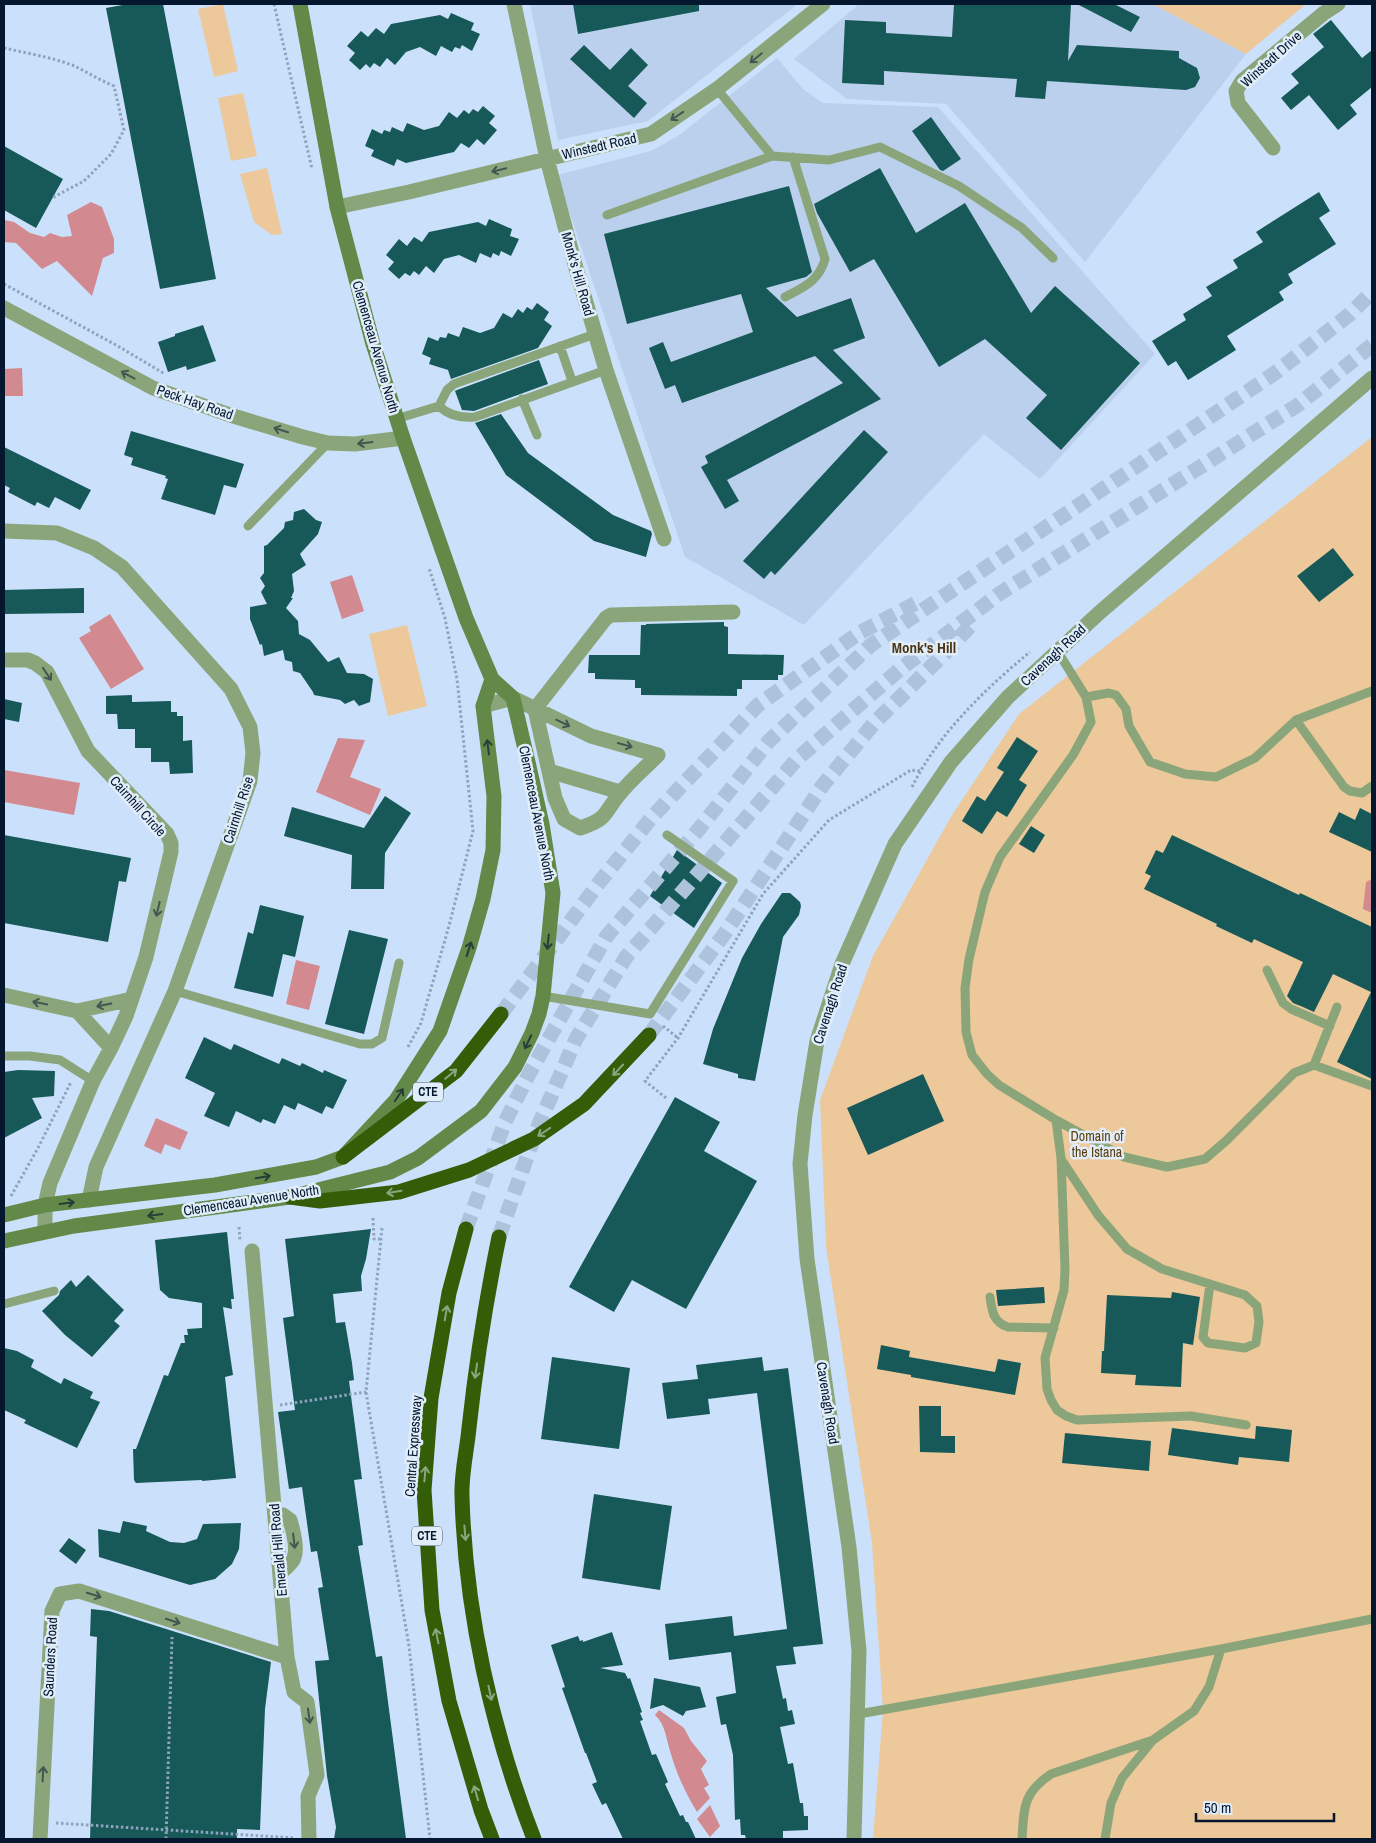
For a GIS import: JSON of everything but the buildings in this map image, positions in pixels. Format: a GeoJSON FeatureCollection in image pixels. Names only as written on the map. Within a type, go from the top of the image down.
{"type":"FeatureCollection","features":[{"type":"Feature","properties":{"kind":"highway","name":"CTE"},"geometry":{"type":"LineString","coordinates":[[343,1157],[456,1071],[501,1014]]}},
{"type":"Feature","properties":{"kind":"highway"},"geometry":{"type":"LineString","coordinates":[[290,1197],[320,1201],[399,1192],[469,1170],[534,1139],[584,1104],[649,1035]]}},
{"type":"Feature","properties":{"kind":"highway","name":"Central Expressway"},"geometry":{"type":"LineString","coordinates":[[466,1229],[449,1293],[431,1398],[424,1490],[432,1610],[448,1692],[481,1810],[492,1839]]}},
{"type":"Feature","properties":{"kind":"highway"},"geometry":{"type":"LineString","coordinates":[[499,1237],[486,1300],[462,1494],[472,1609],[499,1737],[519,1801],[534,1839]]}},
{"type":"Feature","properties":{"kind":"main road","name":"Clemenceau Avenue North"},"geometry":{"type":"LineString","coordinates":[[45,1231],[290,1197],[390,1172],[418,1158],[481,1111],[515,1067],[532,1033],[542,996],[553,893],[542,824],[513,698],[492,679],[466,618],[396,419],[373,344],[337,207],[300,4]]}},
{"type":"Feature","properties":{"kind":"main road","name":"Clemenceau Avenue North"},"geometry":{"type":"LineString","coordinates":[[45,1206],[215,1186],[316,1167],[343,1157],[396,1100],[440,1032],[470,948],[483,899],[493,850],[494,796],[483,706],[492,679]]}},
{"type":"Feature","properties":{"kind":"main road"},"geometry":{"type":"LineString","coordinates":[[4,1215],[45,1206]]}},
{"type":"Feature","properties":{"kind":"main road"},"geometry":{"type":"LineString","coordinates":[[4,1241],[45,1231]]}},
{"type":"Feature","properties":{"kind":"street","name":"Monk's Hill Road"},"geometry":{"type":"LineString","coordinates":[[514,4],[546,159],[595,334],[664,539]]}},
{"type":"Feature","properties":{"kind":"street","name":"Winstedt Road"},"geometry":{"type":"LineString","coordinates":[[337,207],[409,192],[651,134],[717,89],[823,4]]}},
{"type":"Feature","properties":{"kind":"street","name":"Winstedt Drive"},"geometry":{"type":"LineString","coordinates":[[1273,148],[1238,103],[1236,91],[1242,81],[1324,13],[1338,4]]}},
{"type":"Feature","properties":{"kind":"street","name":"Peck Hay Road"},"geometry":{"type":"LineString","coordinates":[[4,308],[153,388],[230,415],[328,443],[356,444],[402,438]]}},
{"type":"Feature","properties":{"kind":"street","name":"Cavenagh Road"},"geometry":{"type":"LineString","coordinates":[[854,1839],[859,1714],[859,1651],[849,1547],[816,1323],[802,1208],[800,1164],[805,1115],[817,1041],[842,964],[895,844],[951,762],[1008,697],[1099,613],[1372,378]]}},
{"type":"Feature","properties":{"kind":"street","name":"Cairnhill Rise"},"geometry":{"type":"LineString","coordinates":[[4,531],[56,532],[94,548],[122,567],[231,689],[250,727],[253,753],[250,781],[175,991],[96,1167],[89,1200]]}},
{"type":"Feature","properties":{"kind":"street"},"geometry":{"type":"LineString","coordinates":[[535,709],[611,614],[733,612]]}},
{"type":"Feature","properties":{"kind":"street","name":"Cairnhill Circle"},"geometry":{"type":"LineString","coordinates":[[4,660],[28,660],[42,667],[47,672],[88,752],[167,834],[172,852],[149,947],[132,999],[111,1048],[93,1081],[54,1175],[45,1206],[45,1231]]}},
{"type":"Feature","properties":{"kind":"street"},"geometry":{"type":"LineString","coordinates":[[483,706],[513,698],[592,736],[658,754],[620,792],[606,816],[595,824],[580,828],[564,819],[555,798],[535,709]]}},
{"type":"Feature","properties":{"kind":"street"},"geometry":{"type":"LineString","coordinates":[[549,771],[620,792]]}},
{"type":"Feature","properties":{"kind":"street"},"geometry":{"type":"LineString","coordinates":[[4,995],[77,1010],[132,999]]}},
{"type":"Feature","properties":{"kind":"street"},"geometry":{"type":"LineString","coordinates":[[77,1010],[111,1048]]}},
{"type":"Feature","properties":{"kind":"street","name":"Emerald Hill Road"},"geometry":{"type":"LineString","coordinates":[[246,1249],[275,1514],[287,1657],[294,1692],[307,1702],[317,1775],[308,1796],[309,1839]]}},
{"type":"Feature","properties":{"kind":"street","name":"Saunders Road"},"geometry":{"type":"LineString","coordinates":[[40,1839],[52,1611],[60,1594],[79,1590],[287,1657]]}},
{"type":"Feature","properties":{"kind":"lane"},"geometry":{"type":"LineString","coordinates":[[717,89],[772,156]]}},
{"type":"Feature","properties":{"kind":"lane"},"geometry":{"type":"LineString","coordinates":[[607,215],[772,156],[829,160],[880,148],[959,186],[1022,228],[1053,258]]}},
{"type":"Feature","properties":{"kind":"lane"},"geometry":{"type":"LineString","coordinates":[[785,297],[808,286],[822,270],[825,259],[792,157]]}},
{"type":"Feature","properties":{"kind":"lane"},"geometry":{"type":"LineString","coordinates":[[396,419],[439,406],[447,390],[454,384],[595,334]]}},
{"type":"Feature","properties":{"kind":"lane"},"geometry":{"type":"LineString","coordinates":[[560,346],[572,381]]}},
{"type":"Feature","properties":{"kind":"lane"},"geometry":{"type":"LineString","coordinates":[[439,406],[453,416],[475,416],[606,370]]}},
{"type":"Feature","properties":{"kind":"lane"},"geometry":{"type":"LineString","coordinates":[[522,399],[537,435]]}},
{"type":"Feature","properties":{"kind":"lane"},"geometry":{"type":"LineString","coordinates":[[248,526],[328,443]]}},
{"type":"Feature","properties":{"kind":"lane"},"geometry":{"type":"LineString","coordinates":[[1058,652],[1086,697],[1091,722],[1072,755],[1000,857],[985,892],[969,959],[965,988],[966,1032],[972,1055],[987,1074],[1000,1085],[1056,1120],[1124,1157],[1167,1167],[1205,1159],[1227,1140],[1294,1073],[1314,1066],[1372,1086]]}},
{"type":"Feature","properties":{"kind":"lane"},"geometry":{"type":"LineString","coordinates":[[1086,697],[1116,695],[1126,709],[1129,726],[1150,762],[1185,774],[1216,777],[1255,758],[1296,720],[1372,691]]}},
{"type":"Feature","properties":{"kind":"lane"},"geometry":{"type":"LineString","coordinates":[[1296,720],[1344,787],[1350,791],[1362,793],[1372,786]]}},
{"type":"Feature","properties":{"kind":"lane"},"geometry":{"type":"LineString","coordinates":[[542,996],[650,1014],[733,881],[667,835]]}},
{"type":"Feature","properties":{"kind":"lane"},"geometry":{"type":"LineString","coordinates":[[175,991],[360,1044],[372,1044],[382,1038],[400,963]]}},
{"type":"Feature","properties":{"kind":"lane"},"geometry":{"type":"LineString","coordinates":[[1267,970],[1283,1003],[1291,1009],[1330,1026]]}},
{"type":"Feature","properties":{"kind":"lane"},"geometry":{"type":"LineString","coordinates":[[1314,1066],[1337,1007]]}},
{"type":"Feature","properties":{"kind":"lane"},"geometry":{"type":"LineString","coordinates":[[4,1056],[30,1056],[60,1060],[93,1081]]}},
{"type":"Feature","properties":{"kind":"lane"},"geometry":{"type":"LineString","coordinates":[[1056,1120],[1061,1158],[1065,1269],[1064,1290],[1045,1358],[1048,1389],[1054,1405],[1066,1416],[1077,1420],[1191,1416],[1246,1425]]}},
{"type":"Feature","properties":{"kind":"lane"},"geometry":{"type":"LineString","coordinates":[[1061,1158],[1098,1215],[1127,1249],[1162,1269],[1210,1284],[1245,1295],[1257,1306],[1259,1322],[1256,1343],[1245,1348],[1208,1343],[1203,1337],[1210,1284]]}},
{"type":"Feature","properties":{"kind":"lane"},"geometry":{"type":"LineString","coordinates":[[4,1304],[54,1291]]}},
{"type":"Feature","properties":{"kind":"lane"},"geometry":{"type":"LineString","coordinates":[[990,1297],[994,1316],[1002,1325],[1008,1327],[1054,1328]]}},
{"type":"Feature","properties":{"kind":"lane"},"geometry":{"type":"LineString","coordinates":[[859,1714],[1221,1650],[1372,1619]]}},
{"type":"Feature","properties":{"kind":"lane"},"geometry":{"type":"LineString","coordinates":[[1105,1839],[1111,1803],[1122,1778],[1153,1740],[1194,1711],[1208,1687],[1221,1650]]}},
{"type":"Feature","properties":{"kind":"lane"},"geometry":{"type":"LineString","coordinates":[[1022,1839],[1023,1820],[1029,1793],[1038,1783],[1051,1774],[1153,1740]]}},
{"type":"Feature","properties":{"kind":"path"},"geometry":{"type":"LineString","coordinates":[[4,48],[43,56],[72,66],[114,86],[124,130],[111,154],[84,181],[52,198]]}},
{"type":"Feature","properties":{"kind":"path"},"geometry":{"type":"LineString","coordinates":[[4,284],[116,344],[167,375]]}},
{"type":"Feature","properties":{"kind":"path"},"geometry":{"type":"LineString","coordinates":[[404,1055],[422,1023],[473,831],[457,679],[445,618],[428,562]]}},
{"type":"Feature","properties":{"kind":"path"},"geometry":{"type":"LineString","coordinates":[[666,1098],[645,1081],[678,1038],[763,894],[829,820],[910,770],[920,771]]}},
{"type":"Feature","properties":{"kind":"path"},"geometry":{"type":"LineString","coordinates":[[9,1199],[38,1148],[76,1071]]}},
{"type":"Feature","properties":{"kind":"path"},"geometry":{"type":"LineString","coordinates":[[373,1218],[374,1239],[380,1240]]}},
{"type":"Feature","properties":{"kind":"path"},"geometry":{"type":"LineString","coordinates":[[239,1227],[246,1249]]}},
{"type":"Feature","properties":{"kind":"path"},"geometry":{"type":"LineString","coordinates":[[382,1228],[366,1392],[409,1646],[430,1839]]}},
{"type":"Feature","properties":{"kind":"path"},"geometry":{"type":"LineString","coordinates":[[264,1407],[366,1392]]}},
{"type":"Feature","properties":{"kind":"path"},"geometry":{"type":"LineString","coordinates":[[166,1839],[172,1621]]}},
{"type":"Feature","properties":{"kind":"path"},"geometry":{"type":"LineString","coordinates":[[41,1822],[300,1839]]}},
{"type":"Feature","properties":{"kind":"shaded area"},"geometry":{"type":"Polygon","coordinates":[[[530,4],[798,4],[648,121],[558,140],[530,4]]]}},
{"type":"Feature","properties":{"kind":"shaded area"},"geometry":{"type":"Polygon","coordinates":[[[859,4],[1153,4],[1246,54],[1085,262],[946,104],[847,99],[794,59],[859,4]]]}},
{"type":"Feature","properties":{"kind":"shaded area"},"geometry":{"type":"Polygon","coordinates":[[[777,58],[803,89],[823,103],[938,107],[1155,354],[1040,479],[984,434],[804,625],[685,557],[557,175],[651,151],[678,136],[777,58]]]}},
{"type":"Feature","properties":{"kind":"shaded area"},"geometry":{"type":"Polygon","coordinates":[[[91,202],[102,207],[114,239],[114,253],[103,258],[92,296],[57,261],[42,269],[16,243],[4,242],[4,220],[14,222],[30,233],[44,237],[50,233],[62,237],[72,236],[67,215],[91,202]]]}},
{"type":"Feature","properties":{"kind":"shaded area"},"geometry":{"type":"Polygon","coordinates":[[[22,368],[23,396],[4,396],[4,369],[22,368]]]}},
{"type":"Feature","properties":{"kind":"shaded area"},"geometry":{"type":"Polygon","coordinates":[[[352,575],[364,611],[342,619],[330,582],[352,575]]]}},
{"type":"Feature","properties":{"kind":"shaded area"},"geometry":{"type":"Polygon","coordinates":[[[110,614],[144,669],[111,689],[79,638],[91,631],[89,627],[110,614]]]}},
{"type":"Feature","properties":{"kind":"shaded area"},"geometry":{"type":"Polygon","coordinates":[[[338,738],[365,740],[350,777],[381,789],[370,815],[316,792],[338,738]]]}},
{"type":"Feature","properties":{"kind":"shaded area"},"geometry":{"type":"Polygon","coordinates":[[[4,770],[80,783],[74,815],[4,802],[4,770]]]}},
{"type":"Feature","properties":{"kind":"shaded area"},"geometry":{"type":"Polygon","coordinates":[[[1372,879],[1372,913],[1363,909],[1366,882],[1372,879]]]}},
{"type":"Feature","properties":{"kind":"shaded area"},"geometry":{"type":"Polygon","coordinates":[[[296,960],[320,966],[309,1010],[286,1004],[296,960]]]}},
{"type":"Feature","properties":{"kind":"shaded area"},"geometry":{"type":"Polygon","coordinates":[[[156,1118],[188,1132],[180,1150],[165,1144],[161,1154],[144,1146],[156,1118]]]}},
{"type":"Feature","properties":{"kind":"shaded area"},"geometry":{"type":"Polygon","coordinates":[[[659,1710],[684,1728],[691,1741],[707,1761],[701,1769],[709,1785],[704,1788],[710,1798],[697,1812],[673,1762],[664,1728],[655,1715],[659,1710]]]}},
{"type":"Feature","properties":{"kind":"shaded area"},"geometry":{"type":"Polygon","coordinates":[[[710,1805],[720,1826],[710,1837],[697,1819],[710,1805]]]}},
{"type":"Feature","properties":{"kind":"green space"},"geometry":{"type":"Polygon","coordinates":[[[223,4],[238,71],[214,77],[198,9],[223,4]]]}},
{"type":"Feature","properties":{"kind":"green space"},"geometry":{"type":"Polygon","coordinates":[[[1153,4],[1306,4],[1246,54],[1153,4]]]}},
{"type":"Feature","properties":{"kind":"green space"},"geometry":{"type":"Polygon","coordinates":[[[243,93],[257,156],[231,161],[218,98],[243,93]]]}},
{"type":"Feature","properties":{"kind":"green space"},"geometry":{"type":"Polygon","coordinates":[[[267,168],[282,234],[272,235],[254,222],[240,174],[267,168]]]}},
{"type":"Feature","properties":{"kind":"green space","name":"Domain of the Istana"},"geometry":{"type":"Polygon","coordinates":[[[1372,437],[1372,1839],[873,1839],[883,1710],[872,1543],[826,1247],[820,1100],[873,956],[952,815],[1019,714],[1372,437]]]}},
{"type":"Feature","properties":{"kind":"green space"},"geometry":{"type":"Polygon","coordinates":[[[407,625],[427,706],[388,716],[369,634],[407,625]]]}},
{"type":"Feature","properties":{"kind":"tunnel"},"geometry":{"type":"LineString","coordinates":[[466,1229],[505,1122],[529,1074],[606,937],[699,829],[769,741],[871,645],[1275,373],[1350,314],[1372,292]]}},
{"type":"Feature","properties":{"kind":"tunnel"},"geometry":{"type":"LineString","coordinates":[[499,1237],[536,1131],[576,1039],[626,957],[797,759],[899,670],[999,594],[1298,405],[1372,345]]}},
{"type":"Feature","properties":{"kind":"tunnel"},"geometry":{"type":"LineString","coordinates":[[501,1014],[602,879],[652,817],[758,705],[859,633],[922,600]]}},
{"type":"Feature","properties":{"kind":"tunnel"},"geometry":{"type":"LineString","coordinates":[[649,1035],[725,933],[823,785],[875,722],[974,622]]}},
{"type":"Feature","properties":{"kind":"district","name":"Monk's Hill"},"geometry":{"type":"Point","coordinates":[924,647]}}]}
